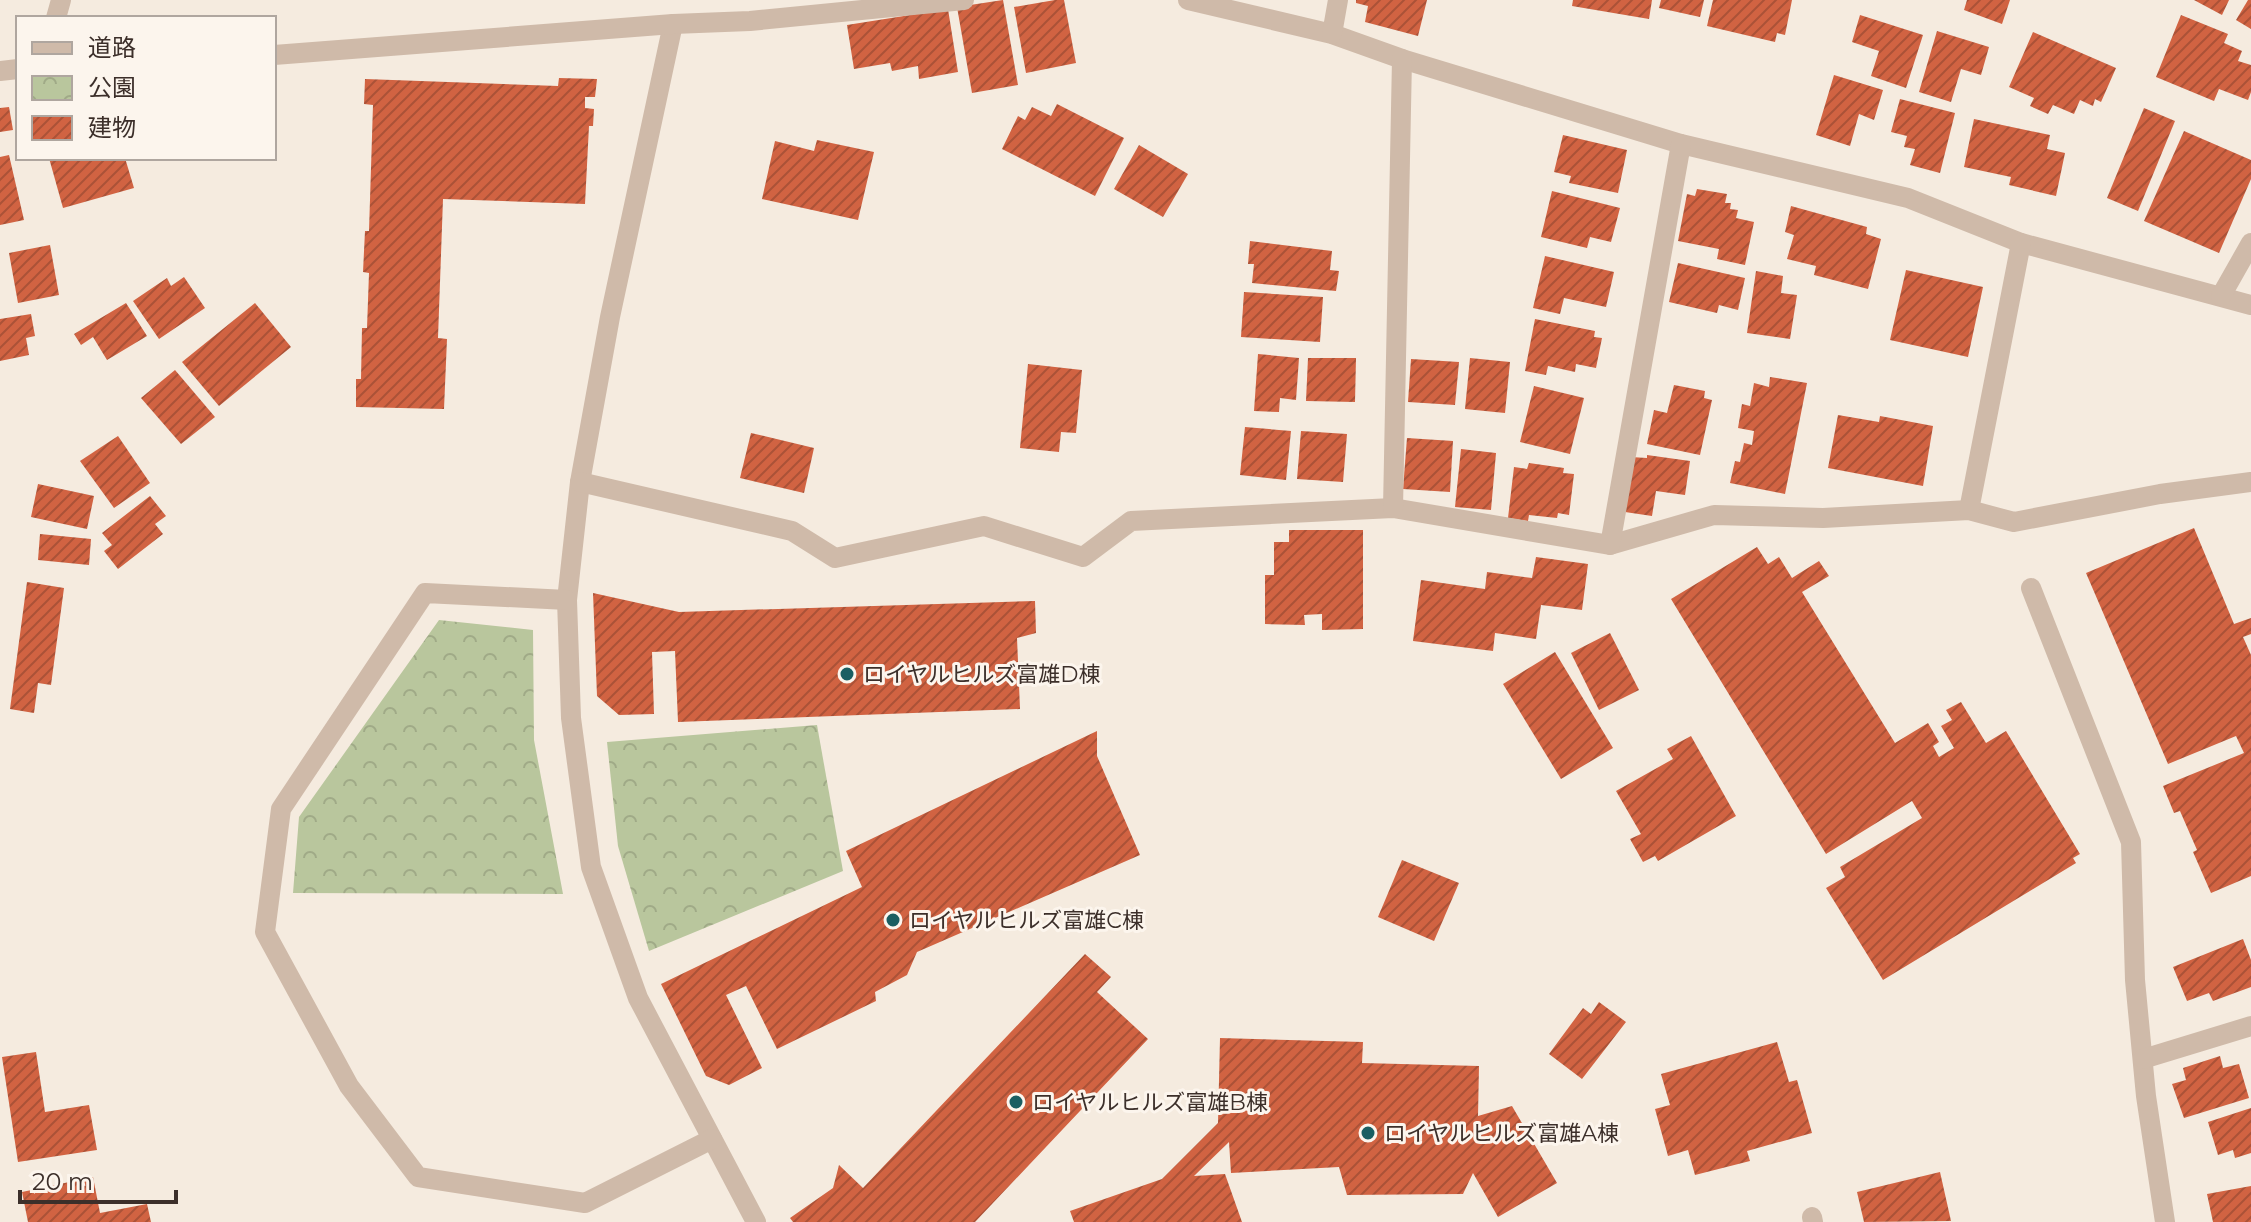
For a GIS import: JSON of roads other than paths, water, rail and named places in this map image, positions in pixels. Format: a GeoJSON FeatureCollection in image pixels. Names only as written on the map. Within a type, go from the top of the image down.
{"type":"FeatureCollection","features":[{"type":"Feature","properties":{"kind":"street"},"geometry":{"type":"LineString","coordinates":[[276,55],[673,24],[750,21],[964,0]]}},
{"type":"Feature","properties":{"kind":"street"},"geometry":{"type":"LineString","coordinates":[[1188,0],[1332,34],[1402,59],[1681,144],[1908,198],[2021,243],[2251,305]]}},
{"type":"Feature","properties":{"kind":"street"},"geometry":{"type":"LineString","coordinates":[[1332,34],[1338,0]]}},
{"type":"Feature","properties":{"kind":"street"},"geometry":{"type":"LineString","coordinates":[[673,24],[610,317],[580,482],[567,600],[571,718],[591,867],[638,998],[756,1222]]}},
{"type":"Feature","properties":{"kind":"street"},"geometry":{"type":"LineString","coordinates":[[1393,508],[1402,59]]}},
{"type":"Feature","properties":{"kind":"street"},"geometry":{"type":"LineString","coordinates":[[1610,545],[1681,144]]}},
{"type":"Feature","properties":{"kind":"street"},"geometry":{"type":"LineString","coordinates":[[1969,510],[2021,243]]}},
{"type":"Feature","properties":{"kind":"street"},"geometry":{"type":"LineString","coordinates":[[2221,296],[2251,243]]}},
{"type":"Feature","properties":{"kind":"street"},"geometry":{"type":"LineString","coordinates":[[580,482],[792,531],[835,558],[984,526],[1083,557],[1131,521],[1393,508],[1610,545],[1714,515],[1823,518],[1969,510],[2014,522],[2160,494],[2251,482]]}},
{"type":"Feature","properties":{"kind":"street"},"geometry":{"type":"LineString","coordinates":[[2031,588],[2131,842],[2135,980],[2165,1222]]}},
{"type":"Feature","properties":{"kind":"street"},"geometry":{"type":"LineString","coordinates":[[567,600],[425,593],[281,809],[265,932],[349,1086],[418,1177],[585,1203],[712,1139]]}},
{"type":"Feature","properties":{"kind":"street"},"geometry":{"type":"LineString","coordinates":[[2143,1059],[2251,1026]]}},
{"type":"Feature","properties":{"kind":"place","name":"ロイヤルヒルズ富雄D棟"},"geometry":{"type":"Point","coordinates":[847,674]}},
{"type":"Feature","properties":{"kind":"place","name":"ロイヤルヒルズ富雄C棟"},"geometry":{"type":"Point","coordinates":[893,920]}},
{"type":"Feature","properties":{"kind":"place","name":"ロイヤルヒルズ富雄B棟"},"geometry":{"type":"Point","coordinates":[1016,1102]}},
{"type":"Feature","properties":{"kind":"place","name":"ロイヤルヒルズ富雄A棟"},"geometry":{"type":"Point","coordinates":[1368,1133]}}]}
